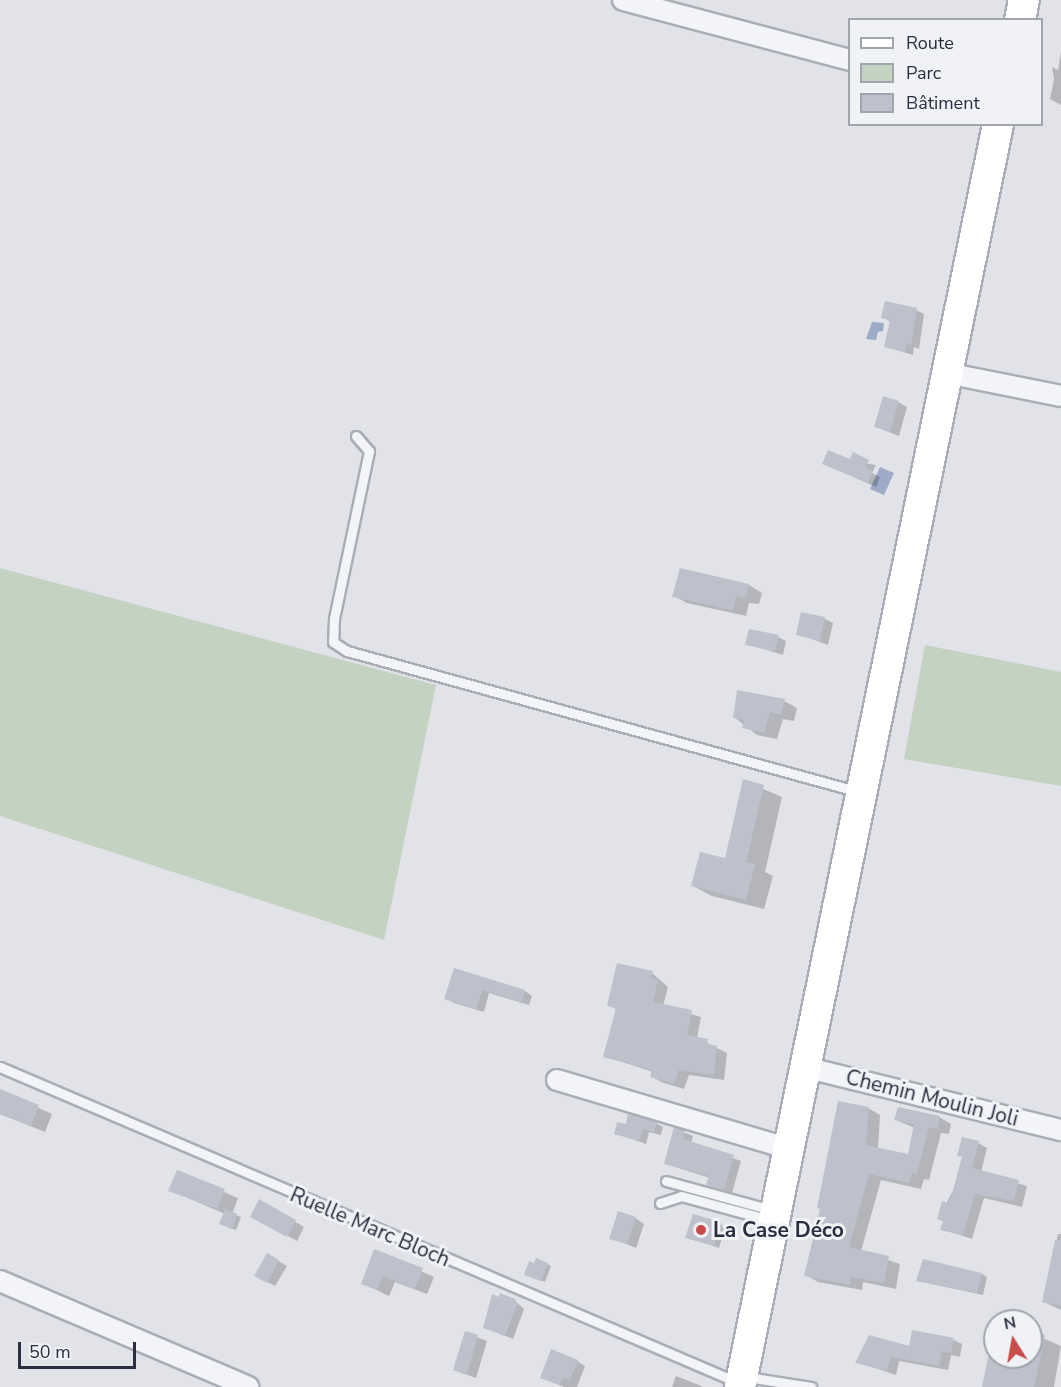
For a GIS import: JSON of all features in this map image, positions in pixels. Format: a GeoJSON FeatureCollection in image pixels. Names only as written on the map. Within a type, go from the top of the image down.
{"type":"FeatureCollection","features":[{"type":"Feature","properties":{"kind":"main road"},"geometry":{"type":"LineString","coordinates":[[1020,18],[1024,0]]}},
{"type":"Feature","properties":{"kind":"main road"},"geometry":{"type":"LineString","coordinates":[[741,1382],[998,126]]}},
{"type":"Feature","properties":{"kind":"street"},"geometry":{"type":"LineString","coordinates":[[623,0],[848,60]]}},
{"type":"Feature","properties":{"kind":"street"},"geometry":{"type":"LineString","coordinates":[[946,373],[1061,396]]}},
{"type":"Feature","properties":{"kind":"street","name":"Chemin Moulin Joli"},"geometry":{"type":"LineString","coordinates":[[804,1067],[1061,1130]]}},
{"type":"Feature","properties":{"kind":"street"},"geometry":{"type":"LineString","coordinates":[[557,1080],[787,1148]]}},
{"type":"Feature","properties":{"kind":"street"},"geometry":{"type":"LineString","coordinates":[[0,1281],[248,1387]]}},
{"type":"Feature","properties":{"kind":"lane"},"geometry":{"type":"LineString","coordinates":[[356,436],[369,451],[334,618],[333,642],[347,651],[860,792]]}},
{"type":"Feature","properties":{"kind":"lane","name":"Ruelle Marc Bloch"},"geometry":{"type":"LineString","coordinates":[[0,1067],[741,1382],[811,1387]]}},
{"type":"Feature","properties":{"kind":"lane"},"geometry":{"type":"LineString","coordinates":[[666,1181],[774,1216]]}},
{"type":"Feature","properties":{"kind":"lane"},"geometry":{"type":"LineString","coordinates":[[660,1203],[681,1196],[774,1216]]}},
{"type":"Feature","properties":{"kind":"green space"},"geometry":{"type":"Polygon","coordinates":[[[0,568],[436,685],[384,940],[0,816],[0,568]]]}},
{"type":"Feature","properties":{"kind":"green space"},"geometry":{"type":"Polygon","coordinates":[[[925,645],[1061,672],[1061,786],[904,759],[925,645]]]}},
{"type":"Feature","properties":{"kind":"water"},"geometry":{"type":"Polygon","coordinates":[[[872,322],[884,323],[883,331],[878,332],[876,340],[866,339],[872,322]]]}},
{"type":"Feature","properties":{"kind":"water"},"geometry":{"type":"Polygon","coordinates":[[[880,467],[894,473],[884,495],[870,489],[880,467]]]}},
{"type":"Feature","properties":{"kind":"building"},"geometry":{"type":"Polygon","coordinates":[[[885,301],[917,308],[911,345],[906,344],[905,352],[884,347],[890,320],[881,318],[885,301]]]}},
{"type":"Feature","properties":{"kind":"building"},"geometry":{"type":"Polygon","coordinates":[[[883,396],[899,401],[890,432],[874,427],[883,396]]]}},
{"type":"Feature","properties":{"kind":"building"},"geometry":{"type":"Polygon","coordinates":[[[828,450],[850,459],[853,452],[869,460],[865,468],[873,471],[868,483],[822,464],[828,450]]]}},
{"type":"Feature","properties":{"kind":"building"},"geometry":{"type":"Polygon","coordinates":[[[680,568],[749,584],[746,598],[736,596],[733,610],[672,597],[680,568]]]}},
{"type":"Feature","properties":{"kind":"building"},"geometry":{"type":"Polygon","coordinates":[[[801,612],[825,617],[820,641],[796,635],[801,612]]]}},
{"type":"Feature","properties":{"kind":"building"},"geometry":{"type":"Polygon","coordinates":[[[749,629],[779,635],[775,651],[745,645],[749,629]]]}},
{"type":"Feature","properties":{"kind":"building"},"geometry":{"type":"Polygon","coordinates":[[[737,690],[785,699],[781,715],[770,712],[764,733],[742,728],[744,720],[733,718],[737,690]]]}},
{"type":"Feature","properties":{"kind":"building"},"geometry":{"type":"Polygon","coordinates":[[[743,779],[764,785],[746,862],[755,864],[746,900],[691,886],[700,852],[725,858],[743,779]]]}},
{"type":"Feature","properties":{"kind":"building"},"geometry":{"type":"Polygon","coordinates":[[[617,963],[653,971],[651,978],[658,980],[653,1002],[692,1010],[687,1035],[708,1039],[707,1044],[717,1046],[714,1075],[679,1070],[674,1084],[650,1077],[652,1070],[603,1057],[616,1008],[607,1006],[617,963]]]}},
{"type":"Feature","properties":{"kind":"building"},"geometry":{"type":"Polygon","coordinates":[[[454,968],[525,990],[522,1002],[482,990],[476,1009],[444,999],[454,968]]]}},
{"type":"Feature","properties":{"kind":"building"},"geometry":{"type":"Polygon","coordinates":[[[0,1089],[39,1105],[31,1126],[0,1113],[0,1089]]]}},
{"type":"Feature","properties":{"kind":"building"},"geometry":{"type":"Polygon","coordinates":[[[838,1101],[869,1107],[866,1145],[908,1154],[914,1124],[894,1120],[898,1107],[940,1116],[937,1129],[929,1127],[917,1174],[912,1173],[909,1183],[869,1174],[849,1247],[889,1256],[884,1283],[851,1277],[850,1285],[804,1276],[820,1209],[817,1208],[838,1101]]]}},
{"type":"Feature","properties":{"kind":"building"},"geometry":{"type":"Polygon","coordinates":[[[628,1114],[657,1122],[654,1132],[643,1129],[639,1141],[614,1134],[617,1122],[626,1124],[628,1114]]]}},
{"type":"Feature","properties":{"kind":"building"},"geometry":{"type":"Polygon","coordinates":[[[674,1127],[685,1130],[683,1139],[734,1155],[724,1190],[706,1185],[709,1176],[664,1164],[674,1127]]]}},
{"type":"Feature","properties":{"kind":"building"},"geometry":{"type":"Polygon","coordinates":[[[962,1137],[979,1141],[972,1168],[1019,1180],[1014,1201],[975,1194],[963,1235],[940,1230],[943,1221],[937,1219],[942,1201],[948,1203],[952,1194],[962,1157],[957,1156],[962,1137]]]}},
{"type":"Feature","properties":{"kind":"building"},"geometry":{"type":"Polygon","coordinates":[[[177,1170],[225,1189],[217,1209],[168,1191],[177,1170]]]}},
{"type":"Feature","properties":{"kind":"building"},"geometry":{"type":"Polygon","coordinates":[[[259,1199],[296,1220],[287,1237],[250,1217],[259,1199]]]}},
{"type":"Feature","properties":{"kind":"building"},"geometry":{"type":"Polygon","coordinates":[[[225,1209],[237,1214],[232,1229],[219,1224],[225,1209]]]}},
{"type":"Feature","properties":{"kind":"building"},"geometry":{"type":"Polygon","coordinates":[[[618,1211],[636,1217],[627,1244],[609,1239],[618,1211]]]}},
{"type":"Feature","properties":{"kind":"building","name":"La Case Déco"},"geometry":{"type":"Polygon","coordinates":[[[693,1214],[721,1222],[714,1246],[685,1238],[693,1214]]]}},
{"type":"Feature","properties":{"kind":"building"},"geometry":{"type":"Polygon","coordinates":[[[1055,1240],[1061,1240],[1061,1306],[1042,1302],[1055,1240]]]}},
{"type":"Feature","properties":{"kind":"building"},"geometry":{"type":"Polygon","coordinates":[[[374,1249],[423,1268],[415,1289],[383,1276],[377,1290],[361,1284],[374,1249]]]}},
{"type":"Feature","properties":{"kind":"building"},"geometry":{"type":"Polygon","coordinates":[[[267,1253],[279,1260],[267,1283],[254,1276],[267,1253]]]}},
{"type":"Feature","properties":{"kind":"building"},"geometry":{"type":"Polygon","coordinates":[[[536,1258],[548,1263],[541,1281],[524,1275],[529,1261],[534,1263],[536,1258]]]}},
{"type":"Feature","properties":{"kind":"building"},"geometry":{"type":"Polygon","coordinates":[[[923,1259],[982,1273],[977,1293],[916,1281],[923,1259]]]}},
{"type":"Feature","properties":{"kind":"building"},"geometry":{"type":"Polygon","coordinates":[[[500,1293],[515,1299],[517,1304],[505,1336],[483,1328],[492,1294],[499,1297],[500,1293]]]}},
{"type":"Feature","properties":{"kind":"building"},"geometry":{"type":"Polygon","coordinates":[[[912,1330],[954,1338],[951,1353],[942,1351],[939,1366],[891,1357],[887,1371],[855,1363],[869,1335],[909,1346],[912,1330]]]}},
{"type":"Feature","properties":{"kind":"building"},"geometry":{"type":"Polygon","coordinates":[[[465,1331],[478,1335],[467,1375],[453,1370],[465,1331]]]}},
{"type":"Feature","properties":{"kind":"building"},"geometry":{"type":"Polygon","coordinates":[[[551,1349],[578,1360],[570,1380],[563,1377],[559,1385],[540,1378],[551,1349]]]}},
{"type":"Feature","properties":{"kind":"building"},"geometry":{"type":"Polygon","coordinates":[[[986,1369],[1038,1369],[1034,1387],[982,1387],[986,1369]]]}},
{"type":"Feature","properties":{"kind":"place","name":"La Case Déco"},"geometry":{"type":"Point","coordinates":[701,1230]}}]}
